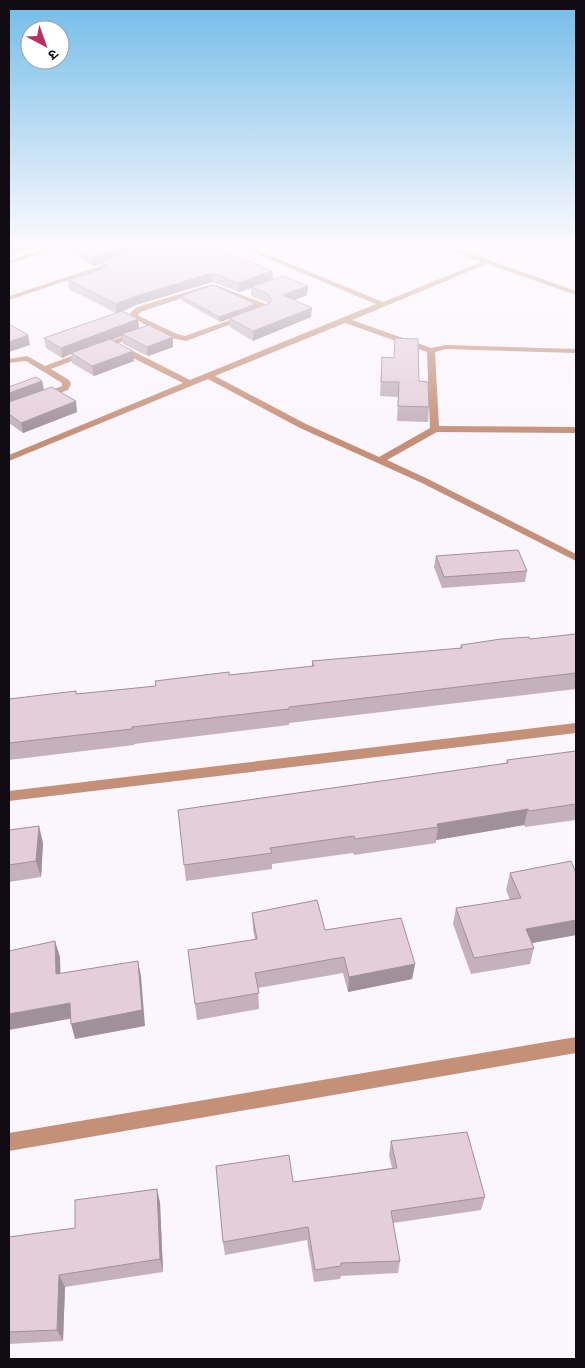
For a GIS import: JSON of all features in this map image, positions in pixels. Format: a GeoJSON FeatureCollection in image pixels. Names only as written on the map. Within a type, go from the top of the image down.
{"type":"FeatureCollection","features":[{"type":"Feature","properties":{"kind":"street"},"geometry":{"type":"LineString","coordinates":[[139,310],[134,313],[135,317],[181,339],[186,339],[265,310]]}},
{"type":"Feature","properties":{"kind":"street"},"geometry":{"type":"LineString","coordinates":[[9,458],[368,310]]}},
{"type":"Feature","properties":{"kind":"street"},"geometry":{"type":"LineString","coordinates":[[345,320],[431,351],[446,347],[576,351]]}},
{"type":"Feature","properties":{"kind":"street"},"geometry":{"type":"LineString","coordinates":[[44,368],[157,327]]}},
{"type":"Feature","properties":{"kind":"street"},"geometry":{"type":"LineString","coordinates":[[112,344],[189,383]]}},
{"type":"Feature","properties":{"kind":"street"},"geometry":{"type":"LineString","coordinates":[[431,351],[435,429]]}},
{"type":"Feature","properties":{"kind":"street"},"geometry":{"type":"LineString","coordinates":[[9,361],[27,358],[68,384],[65,388],[37,399]]}},
{"type":"Feature","properties":{"kind":"street"},"geometry":{"type":"LineString","coordinates":[[208,376],[303,426],[425,481],[576,558]]}},
{"type":"Feature","properties":{"kind":"street"},"geometry":{"type":"LineString","coordinates":[[379,461],[435,429],[576,430]]}},
{"type":"Feature","properties":{"kind":"street"},"geometry":{"type":"LineString","coordinates":[[9,796],[576,728]]}},
{"type":"Feature","properties":{"kind":"street"},"geometry":{"type":"LineString","coordinates":[[9,1142],[576,1045]]}},
{"type":"Feature","properties":{"kind":"building"},"geometry":{"type":"Polygon","coordinates":[[[206,310],[239,310],[219,317],[206,310]]]}},
{"type":"Feature","properties":{"kind":"building"},"geometry":{"type":"Polygon","coordinates":[[[251,310],[307,310],[253,331],[229,318],[251,310]]]}},
{"type":"Feature","properties":{"kind":"building"},"geometry":{"type":"Polygon","coordinates":[[[122,311],[138,319],[61,348],[44,338],[122,311]]]}},
{"type":"Feature","properties":{"kind":"building"},"geometry":{"type":"Polygon","coordinates":[[[9,324],[28,335],[9,342],[9,324]]]}},
{"type":"Feature","properties":{"kind":"building"},"geometry":{"type":"Polygon","coordinates":[[[149,325],[173,337],[147,347],[122,334],[149,325]]]}},
{"type":"Feature","properties":{"kind":"building"},"geometry":{"type":"Polygon","coordinates":[[[395,338],[418,339],[419,381],[428,382],[429,407],[398,406],[399,382],[381,382],[382,357],[394,358],[395,338]]]}},
{"type":"Feature","properties":{"kind":"building"},"geometry":{"type":"Polygon","coordinates":[[[110,339],[133,351],[92,366],[71,353],[110,339]]]}},
{"type":"Feature","properties":{"kind":"building"},"geometry":{"type":"Polygon","coordinates":[[[36,377],[42,381],[9,393],[9,387],[36,377]]]}},
{"type":"Feature","properties":{"kind":"building"},"geometry":{"type":"Polygon","coordinates":[[[52,387],[76,401],[21,423],[9,414],[9,402],[52,387]]]}},
{"type":"Feature","properties":{"kind":"building"},"geometry":{"type":"Polygon","coordinates":[[[518,550],[527,571],[444,577],[436,556],[518,550]]]}},
{"type":"Feature","properties":{"kind":"building"},"geometry":{"type":"Polygon","coordinates":[[[576,634],[576,673],[9,743],[9,699],[76,691],[76,694],[156,686],[155,681],[229,672],[229,675],[314,666],[312,661],[462,648],[461,645],[501,639],[529,637],[530,639],[576,634]]]}},
{"type":"Feature","properties":{"kind":"building"},"geometry":{"type":"Polygon","coordinates":[[[576,751],[576,804],[529,811],[528,809],[437,824],[438,827],[355,839],[354,836],[270,848],[272,853],[184,865],[178,810],[508,763],[507,760],[576,751]]]}},
{"type":"Feature","properties":{"kind":"building"},"geometry":{"type":"Polygon","coordinates":[[[39,826],[36,861],[9,865],[9,830],[39,826]]]}},
{"type":"Feature","properties":{"kind":"building"},"geometry":{"type":"Polygon","coordinates":[[[571,861],[576,873],[576,920],[526,929],[534,948],[474,958],[456,908],[521,898],[510,873],[571,861]]]}},
{"type":"Feature","properties":{"kind":"building"},"geometry":{"type":"Polygon","coordinates":[[[317,900],[325,930],[401,918],[415,964],[349,977],[344,957],[255,973],[259,993],[195,1004],[188,950],[257,939],[252,913],[317,900]]]}},
{"type":"Feature","properties":{"kind":"building"},"geometry":{"type":"Polygon","coordinates":[[[55,941],[56,974],[138,961],[142,1010],[71,1024],[70,1003],[9,1014],[9,951],[55,941]]]}},
{"type":"Feature","properties":{"kind":"building"},"geometry":{"type":"Polygon","coordinates":[[[467,1132],[485,1197],[391,1211],[400,1261],[341,1263],[341,1266],[315,1270],[308,1227],[223,1242],[216,1166],[289,1155],[293,1182],[397,1168],[391,1141],[467,1132]]]}},
{"type":"Feature","properties":{"kind":"building"},"geometry":{"type":"Polygon","coordinates":[[[157,1189],[160,1259],[59,1275],[57,1330],[9,1332],[9,1237],[75,1228],[75,1200],[157,1189]]]}}]}
